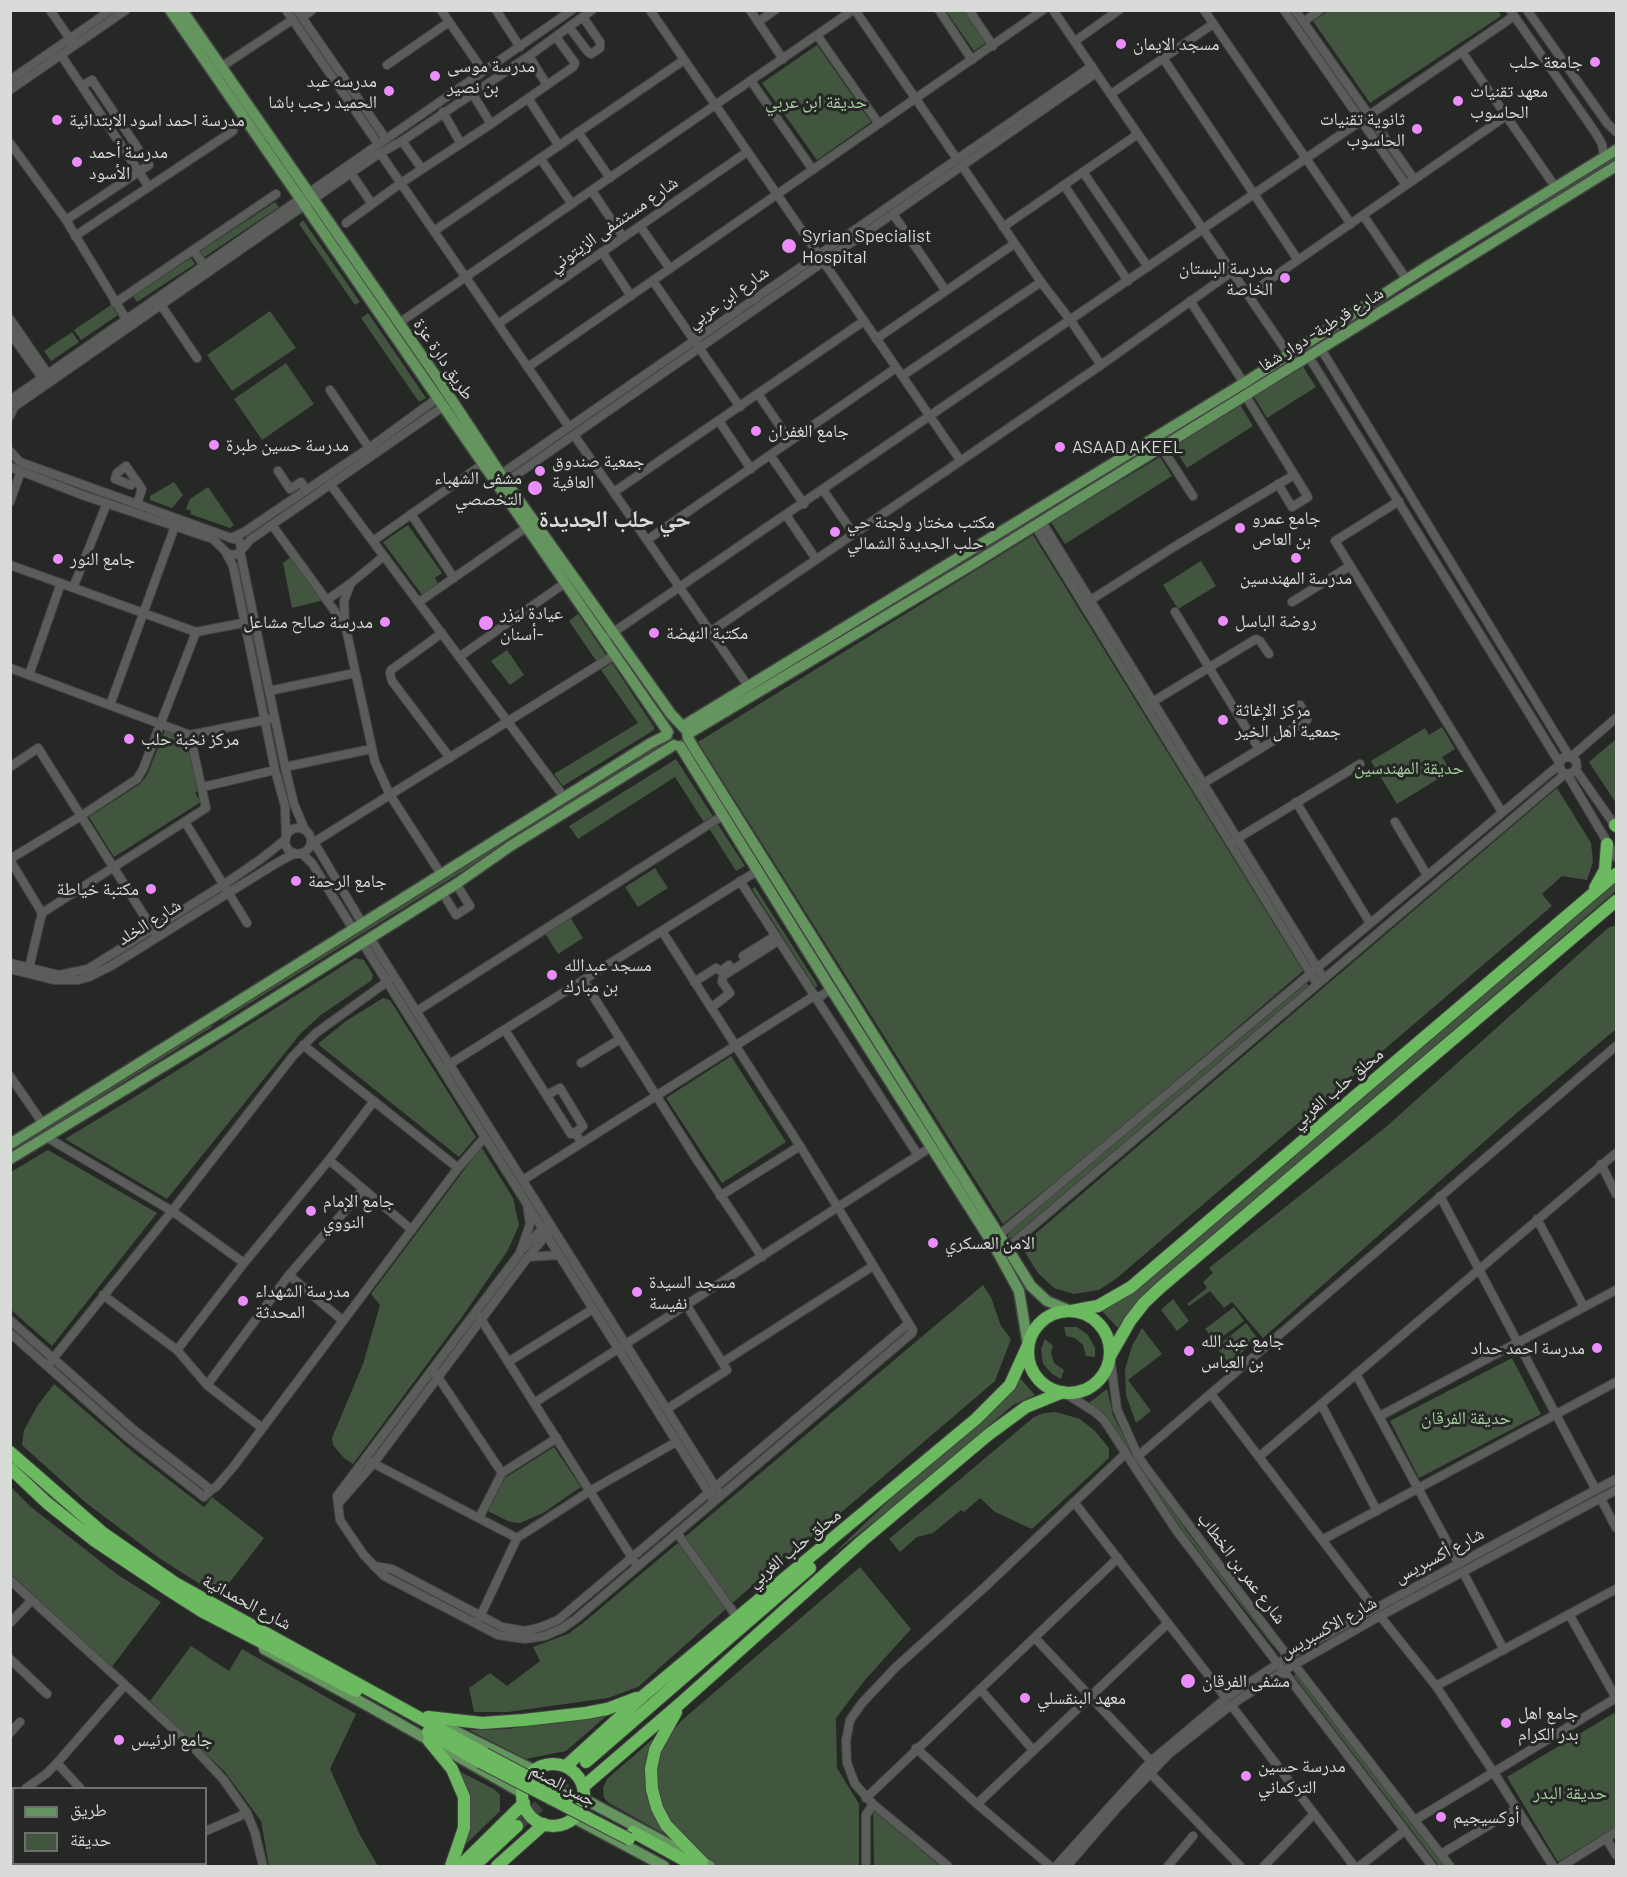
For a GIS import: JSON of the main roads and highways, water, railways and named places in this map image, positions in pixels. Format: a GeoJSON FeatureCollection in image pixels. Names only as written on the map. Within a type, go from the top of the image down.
{"type":"FeatureCollection","features":[{"type":"Feature","properties":{"kind":"highway"},"geometry":{"type":"LineString","coordinates":[[1591,896],[1605,870],[1607,844]]}},
{"type":"Feature","properties":{"kind":"highway","name":"محلق حلب الغربي"},"geometry":{"type":"LineString","coordinates":[[1071,1311],[1098,1306],[1131,1287],[1617,874]]}},
{"type":"Feature","properties":{"kind":"highway","name":"محلق حلب الغربي"},"geometry":{"type":"LineString","coordinates":[[1110,1356],[1130,1321],[1161,1287],[1617,901]]}},
{"type":"Feature","properties":{"kind":"highway"},"geometry":{"type":"LineString","coordinates":[[1598,916],[1617,912]]}},
{"type":"Feature","properties":{"kind":"highway"},"geometry":{"type":"LineString","coordinates":[[1071,1311],[1092,1318],[1102,1328],[1108,1341],[1110,1356],[1105,1372],[1094,1384],[1079,1391],[1063,1392],[1048,1387],[1036,1376],[1029,1361],[1029,1345],[1034,1331],[1043,1320],[1056,1313],[1071,1311]]}},
{"type":"Feature","properties":{"kind":"highway","name":"محلق حلب الغربي"},"geometry":{"type":"LineString","coordinates":[[566,1766],[643,1696],[976,1419],[1010,1385],[1029,1345]]}},
{"type":"Feature","properties":{"kind":"highway","name":"محلق حلب الغربي"},"geometry":{"type":"LineString","coordinates":[[584,1793],[862,1541],[988,1435],[1026,1407],[1063,1392]]}},
{"type":"Feature","properties":{"kind":"highway","name":"شارع الحمدانية"},"geometry":{"type":"LineString","coordinates":[[10,1452],[103,1533],[175,1583],[252,1630],[483,1758]]}},
{"type":"Feature","properties":{"kind":"highway","name":"شارع الحمدانية"},"geometry":{"type":"LineString","coordinates":[[10,1468],[47,1503],[94,1541],[203,1612],[252,1630]]}},
{"type":"Feature","properties":{"kind":"highway"},"geometry":{"type":"LineString","coordinates":[[850,1525],[815,1563],[588,1764],[821,1572],[862,1541]]}},
{"type":"Feature","properties":{"kind":"highway"},"geometry":{"type":"LineString","coordinates":[[428,1717],[482,1723],[566,1717],[607,1709],[643,1696]]}},
{"type":"Feature","properties":{"kind":"highway"},"geometry":{"type":"LineString","coordinates":[[683,1701],[655,1750],[651,1769],[652,1789],[657,1808],[666,1825],[702,1865]]}},
{"type":"Feature","properties":{"kind":"highway"},"geometry":{"type":"LineString","coordinates":[[429,1741],[452,1769],[464,1797],[464,1828],[451,1866]]}},
{"type":"Feature","properties":{"kind":"highway","name":"جسر الصنم"},"geometry":{"type":"LineString","coordinates":[[483,1758],[631,1836]]}},
{"type":"Feature","properties":{"kind":"highway"},"geometry":{"type":"LineString","coordinates":[[460,1866],[523,1798],[528,1777],[534,1770],[549,1764],[566,1766],[577,1774],[584,1793],[582,1808],[574,1818],[562,1825],[544,1824],[529,1814],[523,1798]]}},
{"type":"Feature","properties":{"kind":"highway"},"geometry":{"type":"LineString","coordinates":[[497,1866],[544,1824]]}},
{"type":"Feature","properties":{"kind":"highway"},"geometry":{"type":"LineString","coordinates":[[474,1866],[519,1828],[484,1866]]}},
{"type":"Feature","properties":{"kind":"highway"},"geometry":{"type":"LineString","coordinates":[[631,1836],[702,1865]]}},
{"type":"Feature","properties":{"kind":"highway"},"geometry":{"type":"LineString","coordinates":[[631,1836],[679,1866]]}},
{"type":"Feature","properties":{"kind":"main road"},"geometry":{"type":"LineString","coordinates":[[170,10],[434,382],[441,401],[565,583],[609,636],[616,654],[668,733],[669,741],[682,736]]}},
{"type":"Feature","properties":{"kind":"main road","name":"طريق دارة عزة"},"geometry":{"type":"LineString","coordinates":[[182,10],[222,67],[306,199],[399,323],[434,382],[504,478],[609,636],[682,736]]}},
{"type":"Feature","properties":{"kind":"main road"},"geometry":{"type":"LineString","coordinates":[[10,1159],[222,1031],[456,884],[512,845],[682,736],[748,686],[1196,420],[1244,383],[1431,264],[1617,150]]}},
{"type":"Feature","properties":{"kind":"main road","name":"شارع قرطبة- دوار شفا"},"geometry":{"type":"LineString","coordinates":[[682,736],[1039,524],[1162,448],[1196,420],[1245,395],[1309,357],[1545,208],[1617,166]]}},
{"type":"Feature","properties":{"kind":"main road"},"geometry":{"type":"LineString","coordinates":[[1539,198],[1545,208]]}},
{"type":"Feature","properties":{"kind":"main road"},"geometry":{"type":"LineString","coordinates":[[1431,264],[1438,275]]}},
{"type":"Feature","properties":{"kind":"main road"},"geometry":{"type":"LineString","coordinates":[[962,557],[968,567]]}},
{"type":"Feature","properties":{"kind":"main road"},"geometry":{"type":"LineString","coordinates":[[10,1144],[668,733],[674,726],[1031,1286],[1047,1301],[1071,1311]]}},
{"type":"Feature","properties":{"kind":"main road"},"geometry":{"type":"LineString","coordinates":[[682,736],[722,816],[996,1250],[1019,1291],[1029,1345]]}},
{"type":"Feature","properties":{"kind":"main road"},"geometry":{"type":"LineString","coordinates":[[505,834],[512,845]]}},
{"type":"Feature","properties":{"kind":"main road"},"geometry":{"type":"LineString","coordinates":[[213,1017],[222,1031]]}},
{"type":"Feature","properties":{"kind":"main road"},"geometry":{"type":"LineString","coordinates":[[252,1630],[276,1633],[428,1717],[534,1770]]}},
{"type":"Feature","properties":{"kind":"main road"},"geometry":{"type":"LineString","coordinates":[[252,1630],[266,1651],[429,1741],[523,1798]]}},
{"type":"Feature","properties":{"kind":"main road"},"geometry":{"type":"LineString","coordinates":[[584,1793],[702,1865]]}},
{"type":"Feature","properties":{"kind":"main road"},"geometry":{"type":"LineString","coordinates":[[574,1818],[664,1866]]}},
{"type":"Feature","properties":{"kind":"tunnel"},"geometry":{"type":"LineString","coordinates":[[517,1826],[586,1762]]}},
{"type":"Feature","properties":{"kind":"place","name":"مسجد الايمان"},"geometry":{"type":"Point","coordinates":[1121,44]}},
{"type":"Feature","properties":{"kind":"place","name":"جامعة حلب"},"geometry":{"type":"Point","coordinates":[1595,62]}},
{"type":"Feature","properties":{"kind":"place","name":"مدرسة موسى بن نصير"},"geometry":{"type":"Point","coordinates":[435,76]}},
{"type":"Feature","properties":{"kind":"place","name":"مدرسه عبد الحميد رجب باشا"},"geometry":{"type":"Point","coordinates":[389,91]}},
{"type":"Feature","properties":{"kind":"place","name":"معهد تقنيات الحاسوب"},"geometry":{"type":"Point","coordinates":[1458,101]}},
{"type":"Feature","properties":{"kind":"place","name":"مدرسة احمد اسود الابتدائية"},"geometry":{"type":"Point","coordinates":[57,120]}},
{"type":"Feature","properties":{"kind":"place","name":"ثانوية تقنيات الحاسوب"},"geometry":{"type":"Point","coordinates":[1417,129]}},
{"type":"Feature","properties":{"kind":"place","name":"مدرسة أحمد الأسود"},"geometry":{"type":"Point","coordinates":[77,162]}},
{"type":"Feature","properties":{"kind":"place","name":"Syrian Specialist Hospital"},"geometry":{"type":"Point","coordinates":[789,246]}},
{"type":"Feature","properties":{"kind":"place","name":"مدرسة البستان الخاصة"},"geometry":{"type":"Point","coordinates":[1285,278]}},
{"type":"Feature","properties":{"kind":"place","name":"جامع الغفران"},"geometry":{"type":"Point","coordinates":[756,431]}},
{"type":"Feature","properties":{"kind":"place","name":"مدرسة حسين طبرة"},"geometry":{"type":"Point","coordinates":[214,445]}},
{"type":"Feature","properties":{"kind":"place","name":"ASAAD AKEEL"},"geometry":{"type":"Point","coordinates":[1060,447]}},
{"type":"Feature","properties":{"kind":"place","name":"جمعية صندوق العافية"},"geometry":{"type":"Point","coordinates":[540,471]}},
{"type":"Feature","properties":{"kind":"place","name":"مشفى الشهباء التخصصي"},"geometry":{"type":"Point","coordinates":[535,488]}},
{"type":"Feature","properties":{"kind":"place","name":"جامع عمرو بن العاص"},"geometry":{"type":"Point","coordinates":[1240,528]}},
{"type":"Feature","properties":{"kind":"place","name":"مكتب مختار ولجنة حي حلب الجديدة الشمالي"},"geometry":{"type":"Point","coordinates":[835,532]}},
{"type":"Feature","properties":{"kind":"place","name":"مدرسة المهندسين"},"geometry":{"type":"Point","coordinates":[1296,558]}},
{"type":"Feature","properties":{"kind":"place","name":"جامع النور"},"geometry":{"type":"Point","coordinates":[58,559]}},
{"type":"Feature","properties":{"kind":"place","name":"روضة الباسل"},"geometry":{"type":"Point","coordinates":[1223,621]}},
{"type":"Feature","properties":{"kind":"place","name":"مدرسة صالح مشاعل"},"geometry":{"type":"Point","coordinates":[385,622]}},
{"type":"Feature","properties":{"kind":"place","name":"عيادة ليزر أسنان-"},"geometry":{"type":"Point","coordinates":[486,623]}},
{"type":"Feature","properties":{"kind":"place","name":"مكتبة النهضة"},"geometry":{"type":"Point","coordinates":[654,633]}},
{"type":"Feature","properties":{"kind":"place","name":"مركز الإغاثة جمعية أهل الخير"},"geometry":{"type":"Point","coordinates":[1223,720]}},
{"type":"Feature","properties":{"kind":"place","name":"مركز نخبة حلب"},"geometry":{"type":"Point","coordinates":[129,739]}},
{"type":"Feature","properties":{"kind":"place","name":"جامع الرحمة"},"geometry":{"type":"Point","coordinates":[296,881]}},
{"type":"Feature","properties":{"kind":"place","name":"مكتبة خياطة"},"geometry":{"type":"Point","coordinates":[151,889]}},
{"type":"Feature","properties":{"kind":"place","name":"مسجد عبدالله بن مبارك"},"geometry":{"type":"Point","coordinates":[552,975]}},
{"type":"Feature","properties":{"kind":"place","name":"جامع الإمام النووي"},"geometry":{"type":"Point","coordinates":[311,1211]}},
{"type":"Feature","properties":{"kind":"place","name":"الامن العسكري"},"geometry":{"type":"Point","coordinates":[933,1243]}},
{"type":"Feature","properties":{"kind":"place","name":"مسجد السيدة نفيسة"},"geometry":{"type":"Point","coordinates":[637,1292]}},
{"type":"Feature","properties":{"kind":"place","name":"مدرسة الشهداء المحدثة"},"geometry":{"type":"Point","coordinates":[243,1301]}},
{"type":"Feature","properties":{"kind":"place","name":"مدرسة احمد حداد"},"geometry":{"type":"Point","coordinates":[1597,1348]}},
{"type":"Feature","properties":{"kind":"place","name":"جامع عبد الله بن العباس"},"geometry":{"type":"Point","coordinates":[1189,1351]}},
{"type":"Feature","properties":{"kind":"place","name":"مشفى الفرقان"},"geometry":{"type":"Point","coordinates":[1188,1681]}},
{"type":"Feature","properties":{"kind":"place","name":"معهد البنقسلي"},"geometry":{"type":"Point","coordinates":[1025,1698]}},
{"type":"Feature","properties":{"kind":"place","name":"جامع اهل بدر الكرام"},"geometry":{"type":"Point","coordinates":[1506,1723]}},
{"type":"Feature","properties":{"kind":"place","name":"جامع الرئيس"},"geometry":{"type":"Point","coordinates":[119,1740]}},
{"type":"Feature","properties":{"kind":"place","name":"مدرسة حسين التركماني"},"geometry":{"type":"Point","coordinates":[1246,1776]}},
{"type":"Feature","properties":{"kind":"place","name":"أوكسيجيم"},"geometry":{"type":"Point","coordinates":[1441,1817]}},
{"type":"Feature","properties":{"kind":"district","name":"حي حلب الجديدة"},"geometry":{"type":"Point","coordinates":[615,519]}},
{"type":"Feature","properties":{"kind":"park label","name":"حديقة ابن عربي"},"geometry":{"type":"Point","coordinates":[816,102]}},
{"type":"Feature","properties":{"kind":"park label","name":"حديقة المهندسين"},"geometry":{"type":"Point","coordinates":[1409,768]}},
{"type":"Feature","properties":{"kind":"park label","name":"حديقة الفرقان"},"geometry":{"type":"Point","coordinates":[1466,1418]}},
{"type":"Feature","properties":{"kind":"park label","name":"حديقة البدر"},"geometry":{"type":"Point","coordinates":[1570,1793]}}]}
